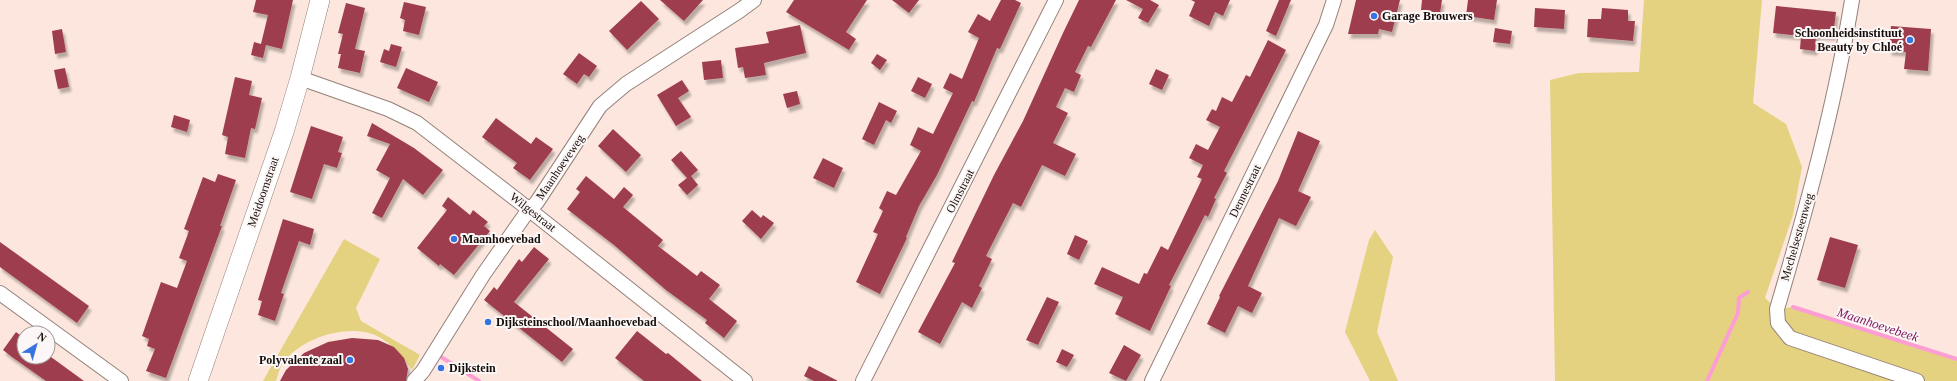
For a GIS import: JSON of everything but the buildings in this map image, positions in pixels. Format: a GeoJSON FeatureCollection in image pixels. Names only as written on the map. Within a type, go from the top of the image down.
{"type":"FeatureCollection","features":[{"type":"Feature","properties":{"kind":"street","name":"Meidoornstraat"},"geometry":{"type":"LineString","coordinates":[[198,381],[284,132],[300,78],[320,0]]}},
{"type":"Feature","properties":{"kind":"street","name":"Maanhoeveweg"},"geometry":{"type":"LineString","coordinates":[[414,381],[423,371],[483,275],[537,202],[600,106],[626,84],[754,0]]}},
{"type":"Feature","properties":{"kind":"street","name":"Olmstraat"},"geometry":{"type":"LineString","coordinates":[[864,381],[1056,0]]}},
{"type":"Feature","properties":{"kind":"street","name":"Dennestraat"},"geometry":{"type":"LineString","coordinates":[[1152,381],[1322,32],[1334,0]]}},
{"type":"Feature","properties":{"kind":"street","name":"Mechelsesteenweg"},"geometry":{"type":"LineString","coordinates":[[1852,0],[1842,60],[1818,160],[1777,309],[1778,323],[1790,338],[1917,381]]}},
{"type":"Feature","properties":{"kind":"street","name":"Wilgestraat"},"geometry":{"type":"LineString","coordinates":[[300,78],[388,109],[416,123],[530,210],[745,381]]}},
{"type":"Feature","properties":{"kind":"street"},"geometry":{"type":"LineString","coordinates":[[0,293],[122,381]]}},
{"type":"Feature","properties":{"kind":"shaded area"},"geometry":{"type":"Polygon","coordinates":[[[1644,0],[1762,0],[1753,103],[1786,124],[1802,167],[1793,215],[1765,298],[1777,309],[1793,307],[1957,359],[1957,381],[1555,381],[1550,80],[1579,73],[1639,72],[1644,0]]]}},
{"type":"Feature","properties":{"kind":"shaded area"},"geometry":{"type":"Polygon","coordinates":[[[1375,230],[1393,257],[1377,332],[1398,381],[1370,381],[1345,332],[1369,240],[1375,230]]]}},
{"type":"Feature","properties":{"kind":"shaded area"},"geometry":{"type":"Polygon","coordinates":[[[344,239],[380,259],[356,308],[361,321],[420,355],[412,370],[399,353],[382,338],[369,333],[346,331],[323,336],[301,346],[284,361],[276,381],[263,381],[344,239]]]}},
{"type":"Feature","properties":{"kind":"waterway","name":"Maanhoevebeek"},"geometry":{"type":"LineString","coordinates":[[1707,381],[1738,313],[1739,298],[1748,292]]}},
{"type":"Feature","properties":{"kind":"waterway","name":"Maanhoevebeek"},"geometry":{"type":"LineString","coordinates":[[1793,307],[1957,359]]}},
{"type":"Feature","properties":{"kind":"waterway","name":"Maanhoevebeek"},"geometry":{"type":"LineString","coordinates":[[438,355],[479,381]]}},
{"type":"Feature","properties":{"kind":"place","name":"Garage Brouwers"},"geometry":{"type":"Point","coordinates":[1374,16]}},
{"type":"Feature","properties":{"kind":"place","name":"Schoonheidsinstituut Beauty by Chloé"},"geometry":{"type":"Point","coordinates":[1910,40]}},
{"type":"Feature","properties":{"kind":"place","name":"Maanhoevebad"},"geometry":{"type":"Point","coordinates":[454,239]}},
{"type":"Feature","properties":{"kind":"place","name":"Dijksteinschool/Maanhoevebad"},"geometry":{"type":"Point","coordinates":[488,322]}},
{"type":"Feature","properties":{"kind":"place","name":"Polyvalente zaal"},"geometry":{"type":"Point","coordinates":[350,360]}},
{"type":"Feature","properties":{"kind":"place","name":"Dijkstein"},"geometry":{"type":"Point","coordinates":[441,368]}}]}
